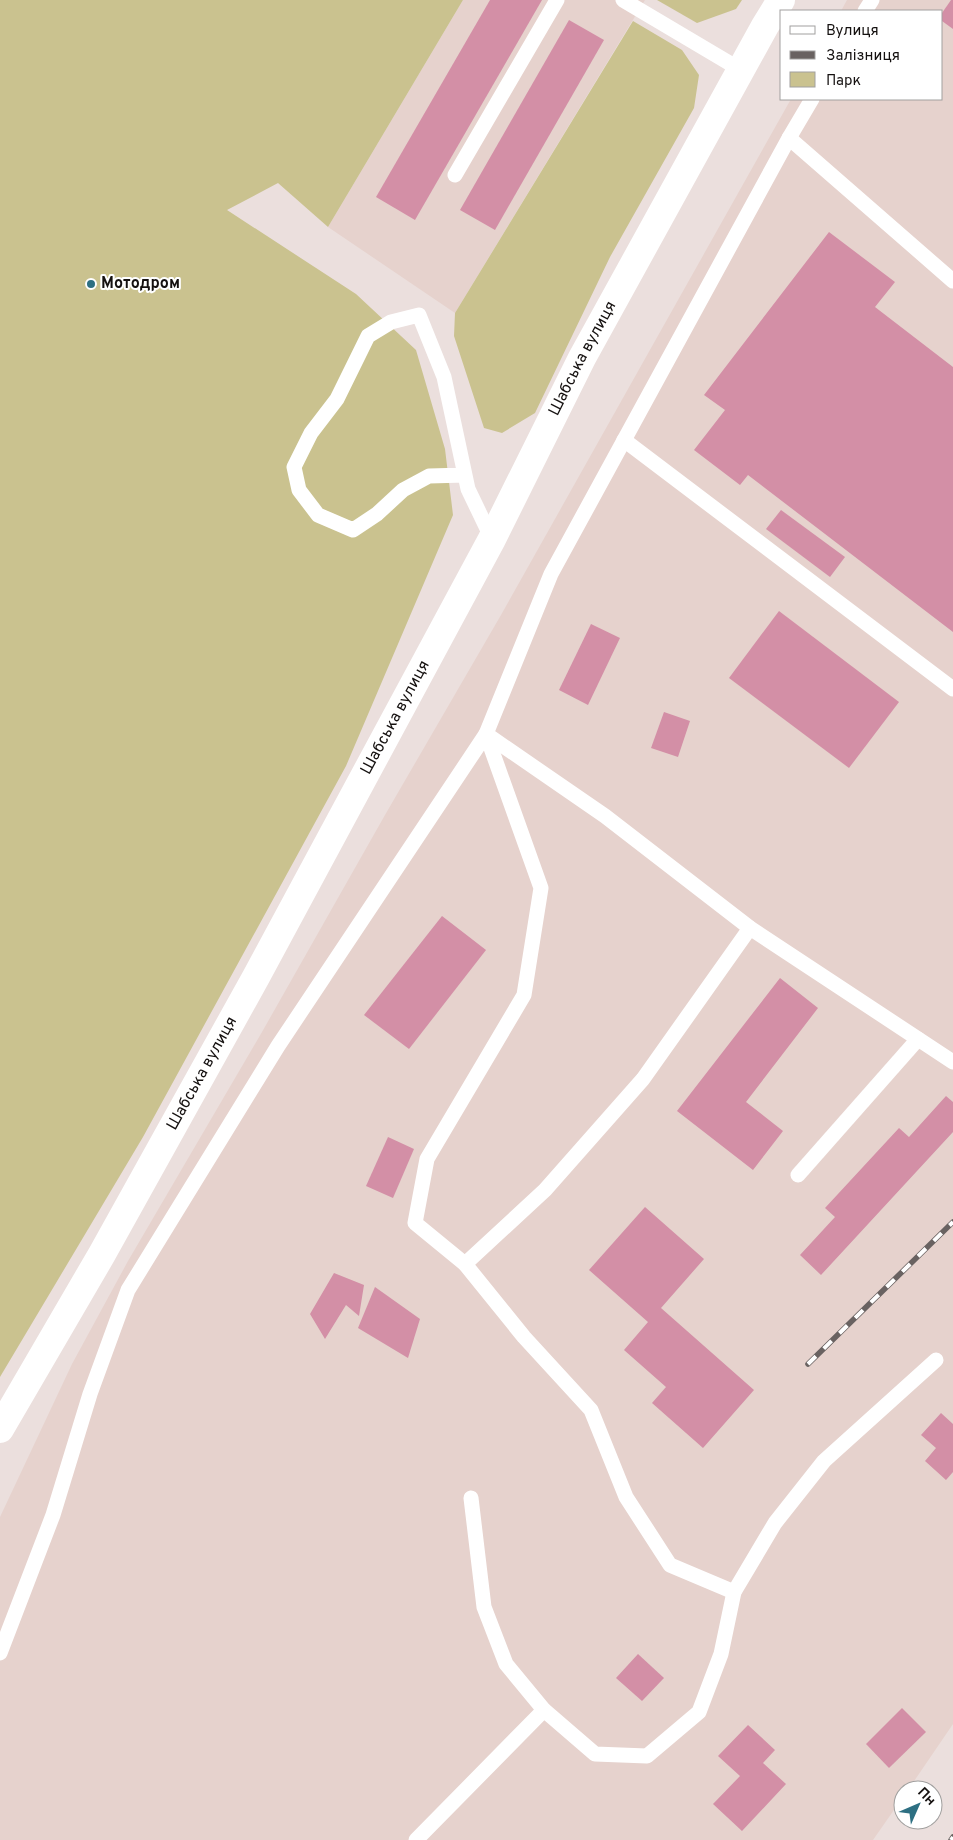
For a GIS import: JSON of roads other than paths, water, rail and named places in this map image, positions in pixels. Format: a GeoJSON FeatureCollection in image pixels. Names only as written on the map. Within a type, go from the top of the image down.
{"type":"FeatureCollection","features":[{"type":"Feature","properties":{"kind":"street","name":"Шабська вулиця"},"geometry":{"type":"LineString","coordinates":[[0,1429],[102,1254],[252,986],[492,539],[582,358],[781,0]]}},
{"type":"Feature","properties":{"kind":"lane"},"geometry":{"type":"LineString","coordinates":[[455,175],[557,0]]}},
{"type":"Feature","properties":{"kind":"lane"},"geometry":{"type":"LineString","coordinates":[[623,0],[741,70]]}},
{"type":"Feature","properties":{"kind":"lane"},"geometry":{"type":"LineString","coordinates":[[0,1653],[53,1515],[90,1394],[128,1290],[278,1046],[486,734],[551,574],[811,100]]}},
{"type":"Feature","properties":{"kind":"lane"},"geometry":{"type":"LineString","coordinates":[[789,138],[953,280]]}},
{"type":"Feature","properties":{"kind":"lane"},"geometry":{"type":"LineString","coordinates":[[465,475],[429,476],[403,490],[377,514],[353,530],[318,516],[299,490],[294,467],[311,433],[337,399],[368,336],[392,322],[419,314],[444,377],[465,475],[468,489],[492,539]]}},
{"type":"Feature","properties":{"kind":"lane"},"geometry":{"type":"LineString","coordinates":[[624,440],[953,690]]}},
{"type":"Feature","properties":{"kind":"lane"},"geometry":{"type":"LineString","coordinates":[[486,734],[605,816],[750,928],[953,1062]]}},
{"type":"Feature","properties":{"kind":"lane"},"geometry":{"type":"LineString","coordinates":[[486,734],[541,888],[524,995],[427,1160],[415,1223],[465,1264],[524,1336],[591,1410],[626,1498],[670,1564],[734,1592]]}},
{"type":"Feature","properties":{"kind":"lane"},"geometry":{"type":"LineString","coordinates":[[465,1264],[545,1190],[643,1079],[750,928]]}},
{"type":"Feature","properties":{"kind":"lane"},"geometry":{"type":"LineString","coordinates":[[798,1175],[918,1039]]}},
{"type":"Feature","properties":{"kind":"lane"},"geometry":{"type":"LineString","coordinates":[[471,1498],[484,1607],[506,1664],[544,1710],[594,1754],[647,1756],[699,1712],[721,1654],[734,1592],[775,1523],[824,1461],[936,1360]]}},
{"type":"Feature","properties":{"kind":"lane"},"geometry":{"type":"LineString","coordinates":[[416,1840],[544,1710]]}},
{"type":"Feature","properties":{"kind":"railway"},"geometry":{"type":"LineString","coordinates":[[808,1364],[953,1222]]}},
{"type":"Feature","properties":{"kind":"place","name":"Мотодром"},"geometry":{"type":"Point","coordinates":[91,284]}}]}
